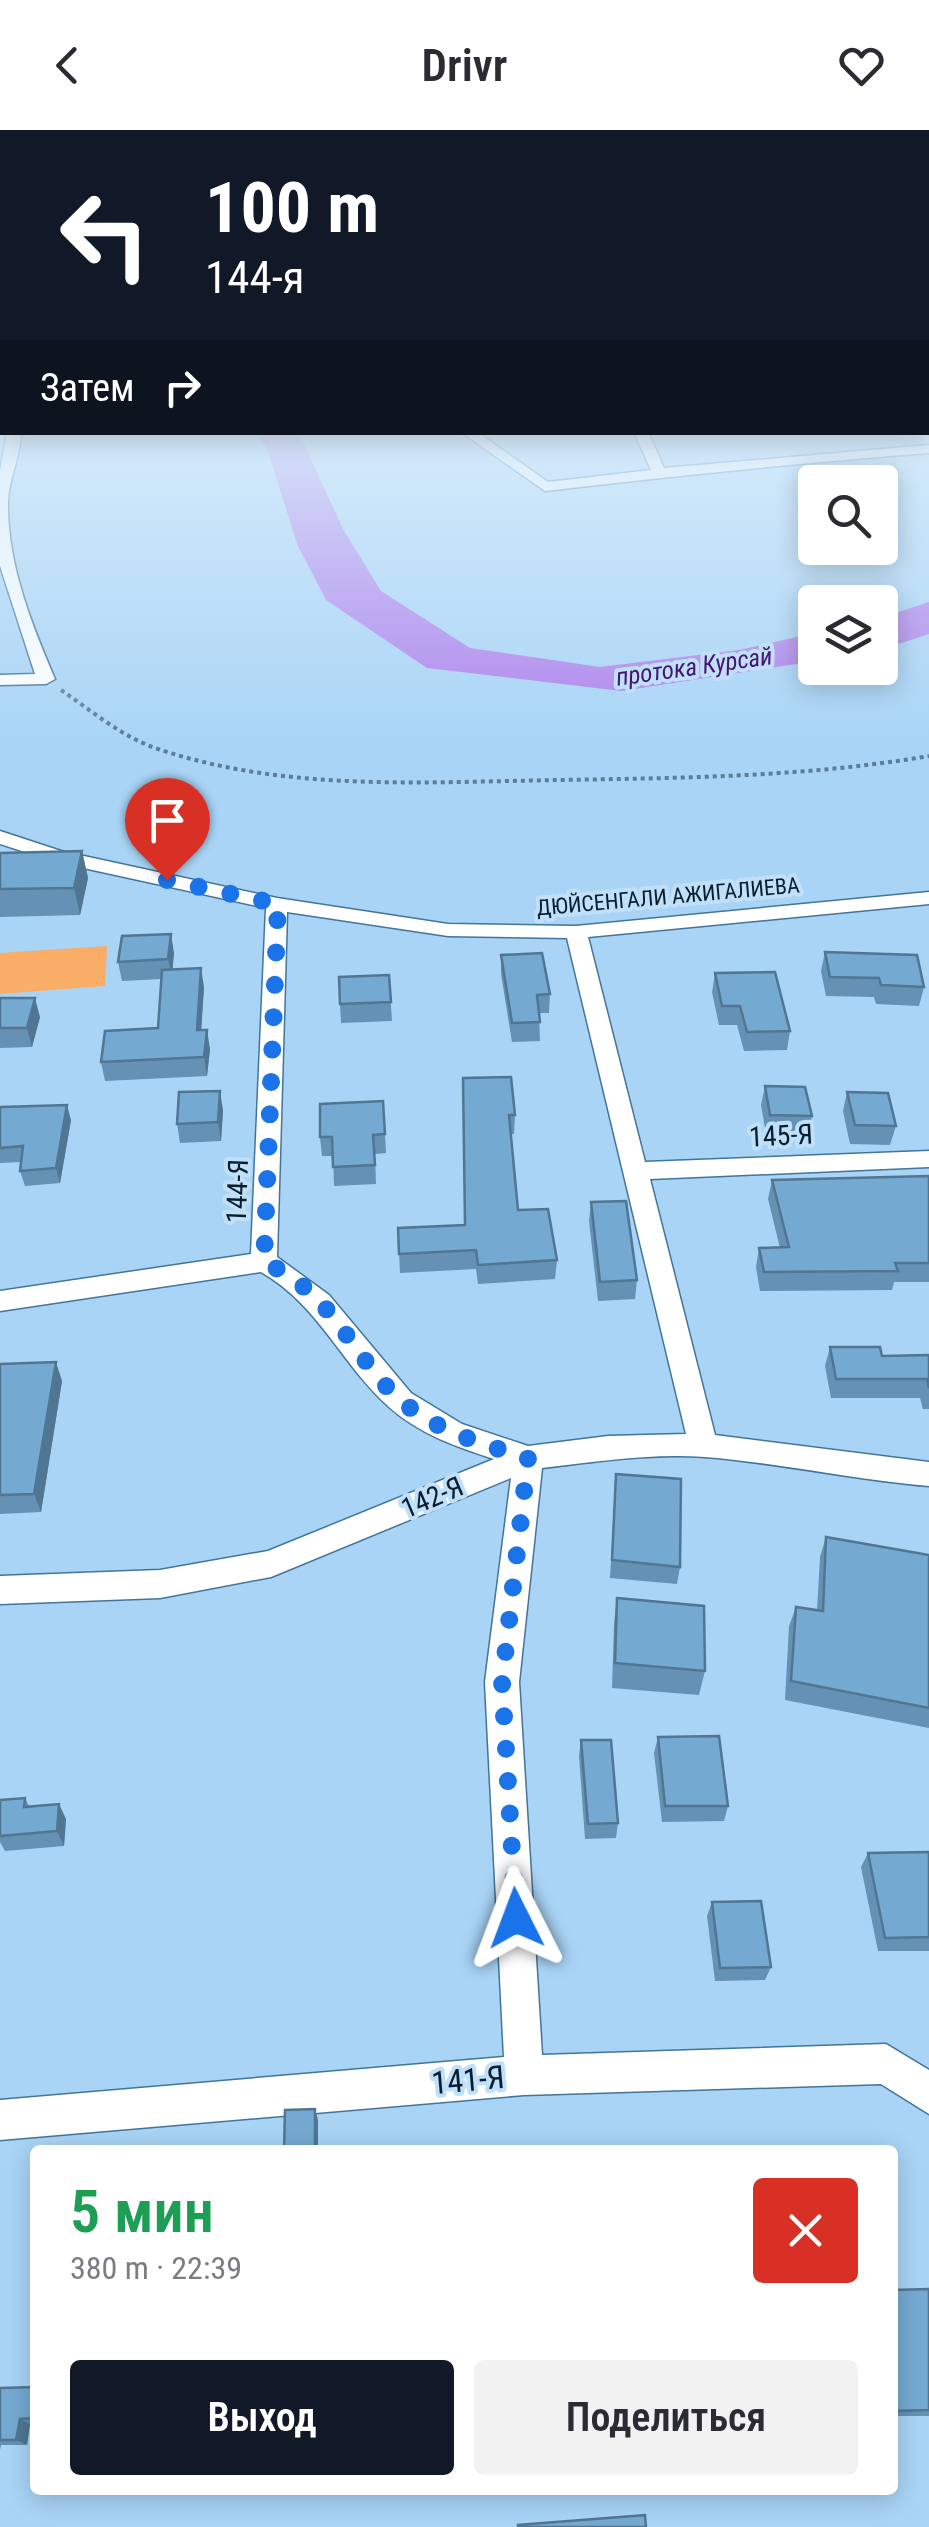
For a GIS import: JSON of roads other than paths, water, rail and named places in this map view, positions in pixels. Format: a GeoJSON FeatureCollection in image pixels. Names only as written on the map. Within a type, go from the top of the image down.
{"type":"FeatureCollection","features":[{"type":"Feature","properties":{"kind":"street"},"geometry":{"type":"LineString","coordinates":[[0,680],[46,679],[16,607],[3,554],[1,522]]}},
{"type":"Feature","properties":{"kind":"street","name":"ДЮЙСЕНГАЛИ АЖИГАЛИЕВА"},"geometry":{"type":"LineString","coordinates":[[0,838],[56,856],[278,904],[448,930],[576,932],[929,898]]}},
{"type":"Feature","properties":{"kind":"street","name":"144-Я"},"geometry":{"type":"LineString","coordinates":[[278,904],[264,1262],[290,1274],[321,1300],[388,1388],[433,1422],[448,1433],[528,1458]]}},
{"type":"Feature","properties":{"kind":"street"},"geometry":{"type":"LineString","coordinates":[[576,932],[703,1445]]}},
{"type":"Feature","properties":{"kind":"street","name":"145-Я"},"geometry":{"type":"LineString","coordinates":[[635,1172],[929,1158]]}},
{"type":"Feature","properties":{"kind":"street"},"geometry":{"type":"LineString","coordinates":[[0,1301],[264,1262]]}},
{"type":"Feature","properties":{"kind":"street","name":"142-Я"},"geometry":{"type":"LineString","coordinates":[[0,1590],[160,1584],[271,1564],[528,1458],[608,1448],[703,1445],[858,1468],[929,1474]]}},
{"type":"Feature","properties":{"kind":"street"},"geometry":{"type":"LineString","coordinates":[[524,2075],[502,1682],[528,1458]]}},
{"type":"Feature","properties":{"kind":"street","name":"141-Я"},"geometry":{"type":"LineString","coordinates":[[0,2120],[524,2075],[886,2064],[929,2094]]}},
{"type":"Feature","properties":{"kind":"water","name":"протока Курсай"},"geometry":{"type":"Polygon","coordinates":[[[290,522],[340,522],[381,591],[470,648],[600,667],[739,650],[798,637],[798,664],[621,691],[427,668],[326,600],[290,522]]]}},
{"type":"Feature","properties":{"kind":"water"},"geometry":{"type":"Polygon","coordinates":[[[929,602],[929,634],[898,644],[898,612],[929,602]]]}}]}
